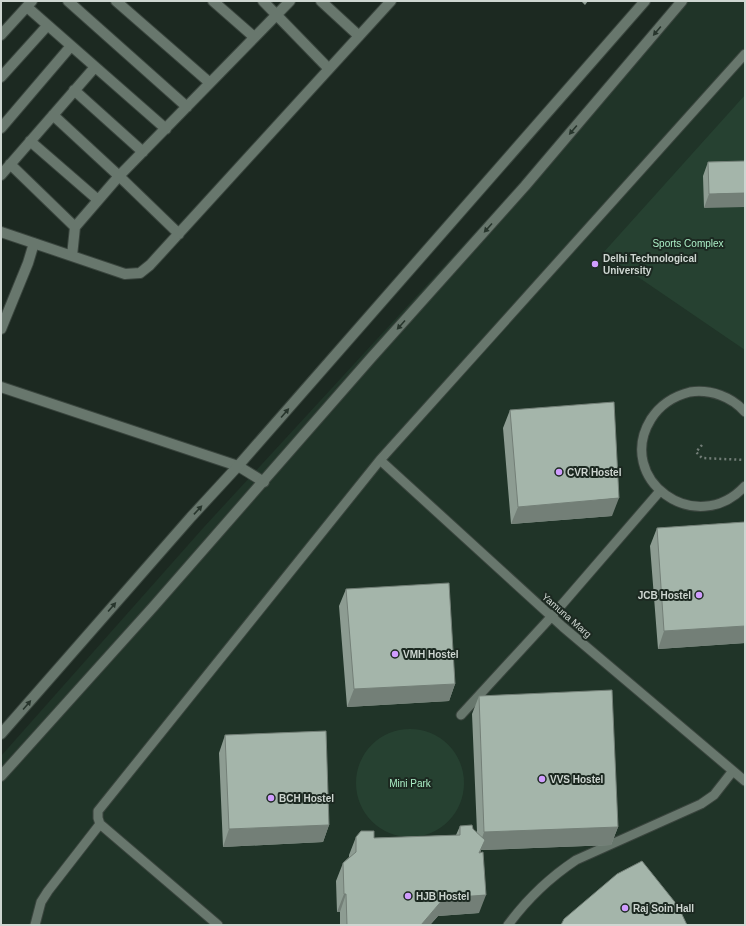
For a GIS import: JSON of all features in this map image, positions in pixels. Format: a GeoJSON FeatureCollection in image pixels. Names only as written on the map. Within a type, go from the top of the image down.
{"type":"FeatureCollection","features":[{"type":"Feature","properties":{"kind":"street"},"geometry":{"type":"LineString","coordinates":[[68,1],[187,107]]}},
{"type":"Feature","properties":{"kind":"street"},"geometry":{"type":"LineString","coordinates":[[116,1],[210,83]]}},
{"type":"Feature","properties":{"kind":"street"},"geometry":{"type":"LineString","coordinates":[[213,1],[254,37]]}},
{"type":"Feature","properties":{"kind":"street"},"geometry":{"type":"LineString","coordinates":[[263,1],[329,69]]}},
{"type":"Feature","properties":{"kind":"street"},"geometry":{"type":"LineString","coordinates":[[72,256],[75,227],[98,200],[119,176],[290,1]]}},
{"type":"Feature","properties":{"kind":"street"},"geometry":{"type":"LineString","coordinates":[[321,1],[359,36]]}},
{"type":"Feature","properties":{"kind":"street"},"geometry":{"type":"LineString","coordinates":[[1,232],[125,274],[140,273],[150,265],[179,234],[390,1]]}},
{"type":"Feature","properties":{"kind":"street"},"geometry":{"type":"LineString","coordinates":[[1,734],[645,1]]}},
{"type":"Feature","properties":{"kind":"street"},"geometry":{"type":"LineString","coordinates":[[1,776],[264,482],[371,358],[526,186],[682,1]]}},
{"type":"Feature","properties":{"kind":"street"},"geometry":{"type":"LineString","coordinates":[[1,35],[29,4],[47,26],[166,129]]}},
{"type":"Feature","properties":{"kind":"street"},"geometry":{"type":"LineString","coordinates":[[1,19],[9,27]]}},
{"type":"Feature","properties":{"kind":"street"},"geometry":{"type":"LineString","coordinates":[[1,78],[47,26]]}},
{"type":"Feature","properties":{"kind":"street"},"geometry":{"type":"LineString","coordinates":[[1,128],[71,46]]}},
{"type":"Feature","properties":{"kind":"street"},"geometry":{"type":"LineString","coordinates":[[1,175],[95,67]]}},
{"type":"Feature","properties":{"kind":"street"},"geometry":{"type":"LineString","coordinates":[[74,90],[143,152]]}},
{"type":"Feature","properties":{"kind":"street"},"geometry":{"type":"LineString","coordinates":[[53,115],[179,234]]}},
{"type":"Feature","properties":{"kind":"street"},"geometry":{"type":"LineString","coordinates":[[30,141],[98,200]]}},
{"type":"Feature","properties":{"kind":"street"},"geometry":{"type":"LineString","coordinates":[[10,164],[75,227]]}},
{"type":"Feature","properties":{"kind":"street"},"geometry":{"type":"LineString","coordinates":[[1,328],[28,263],[34,244]]}},
{"type":"Feature","properties":{"kind":"street"},"geometry":{"type":"LineString","coordinates":[[1,387],[238,466],[264,482]]}},
{"type":"Feature","properties":{"kind":"lane"},"geometry":{"type":"LineString","coordinates":[[218,925],[100,824],[98,811],[380,460],[745,54]]}},
{"type":"Feature","properties":{"kind":"lane"},"geometry":{"type":"LineString","coordinates":[[745,412],[731,400],[708,392],[684,394],[662,405],[648,424],[642,448],[646,471],[660,491],[681,504],[705,507],[728,500],[745,486]]}},
{"type":"Feature","properties":{"kind":"lane","name":"Yamuna Marg"},"geometry":{"type":"LineString","coordinates":[[380,460],[552,616],[732,772],[745,781]]}},
{"type":"Feature","properties":{"kind":"lane"},"geometry":{"type":"LineString","coordinates":[[460,715],[552,616],[660,491]]}},
{"type":"Feature","properties":{"kind":"lane"},"geometry":{"type":"LineString","coordinates":[[508,925],[531,896],[560,871],[576,860],[701,804],[714,795],[732,772]]}},
{"type":"Feature","properties":{"kind":"lane"},"geometry":{"type":"LineString","coordinates":[[35,925],[41,902],[48,891],[100,824]]}},
{"type":"Feature","properties":{"kind":"path"},"geometry":{"type":"LineString","coordinates":[[702,445],[696,452],[702,458],[745,460]]}},
{"type":"Feature","properties":{"kind":"shaded area","name":"Delhi Technological University"},"geometry":{"type":"Polygon","coordinates":[[[688,1],[745,1],[745,925],[1,925],[1,756],[204,527],[688,1]]]}},
{"type":"Feature","properties":{"kind":"green space","name":"Sports Complex"},"geometry":{"type":"Polygon","coordinates":[[[745,95],[745,350],[603,253],[745,95]]]}},
{"type":"Feature","properties":{"kind":"green space","name":"Mini Park"},"geometry":{"type":"Polygon","coordinates":[[[410,729],[431,733],[448,745],[460,762],[464,783],[460,804],[448,821],[431,833],[410,837],[389,833],[372,821],[360,804],[356,783],[360,762],[372,745],[389,733],[410,729]]]}},
{"type":"Feature","properties":{"kind":"building"},"geometry":{"type":"Polygon","coordinates":[[[745,161],[745,193],[709,194],[708,162],[745,161]]]}},
{"type":"Feature","properties":{"kind":"building","name":"CVR Hostel"},"geometry":{"type":"Polygon","coordinates":[[[614,402],[619,498],[518,507],[510,410],[614,402]]]}},
{"type":"Feature","properties":{"kind":"building","name":"JCB Hostel"},"geometry":{"type":"Polygon","coordinates":[[[745,522],[745,626],[664,631],[657,528],[745,522]]]}},
{"type":"Feature","properties":{"kind":"building","name":"VMH Hostel"},"geometry":{"type":"Polygon","coordinates":[[[449,583],[455,684],[354,689],[346,589],[449,583]]]}},
{"type":"Feature","properties":{"kind":"building","name":"VVS Hostel"},"geometry":{"type":"Polygon","coordinates":[[[612,690],[618,827],[484,832],[479,696],[612,690]]]}},
{"type":"Feature","properties":{"kind":"building","name":"BCH Hostel"},"geometry":{"type":"Polygon","coordinates":[[[326,731],[329,825],[229,829],[225,735],[326,731]]]}},
{"type":"Feature","properties":{"kind":"building","name":"HJB Hostel"},"geometry":{"type":"Polygon","coordinates":[[[472,825],[473,829],[485,840],[479,853],[483,852],[486,895],[444,898],[421,925],[347,925],[343,863],[356,852],[356,837],[361,831],[374,831],[374,838],[460,835],[460,826],[472,825]]]}},
{"type":"Feature","properties":{"kind":"building"},"geometry":{"type":"Polygon","coordinates":[[[642,861],[678,906],[687,925],[561,925],[564,919],[617,874],[642,861]]]}},
{"type":"Feature","properties":{"kind":"place","name":"Delhi Technological University"},"geometry":{"type":"Point","coordinates":[595,264]}},
{"type":"Feature","properties":{"kind":"place","name":"CVR Hostel"},"geometry":{"type":"Point","coordinates":[559,472]}},
{"type":"Feature","properties":{"kind":"place","name":"JCB Hostel"},"geometry":{"type":"Point","coordinates":[699,595]}},
{"type":"Feature","properties":{"kind":"place","name":"VMH Hostel"},"geometry":{"type":"Point","coordinates":[395,654]}},
{"type":"Feature","properties":{"kind":"place","name":"VVS Hostel"},"geometry":{"type":"Point","coordinates":[542,779]}},
{"type":"Feature","properties":{"kind":"place","name":"BCH Hostel"},"geometry":{"type":"Point","coordinates":[271,798]}},
{"type":"Feature","properties":{"kind":"place","name":"HJB Hostel"},"geometry":{"type":"Point","coordinates":[408,896]}},
{"type":"Feature","properties":{"kind":"place","name":"Raj Soin Hall"},"geometry":{"type":"Point","coordinates":[625,908]}}]}
